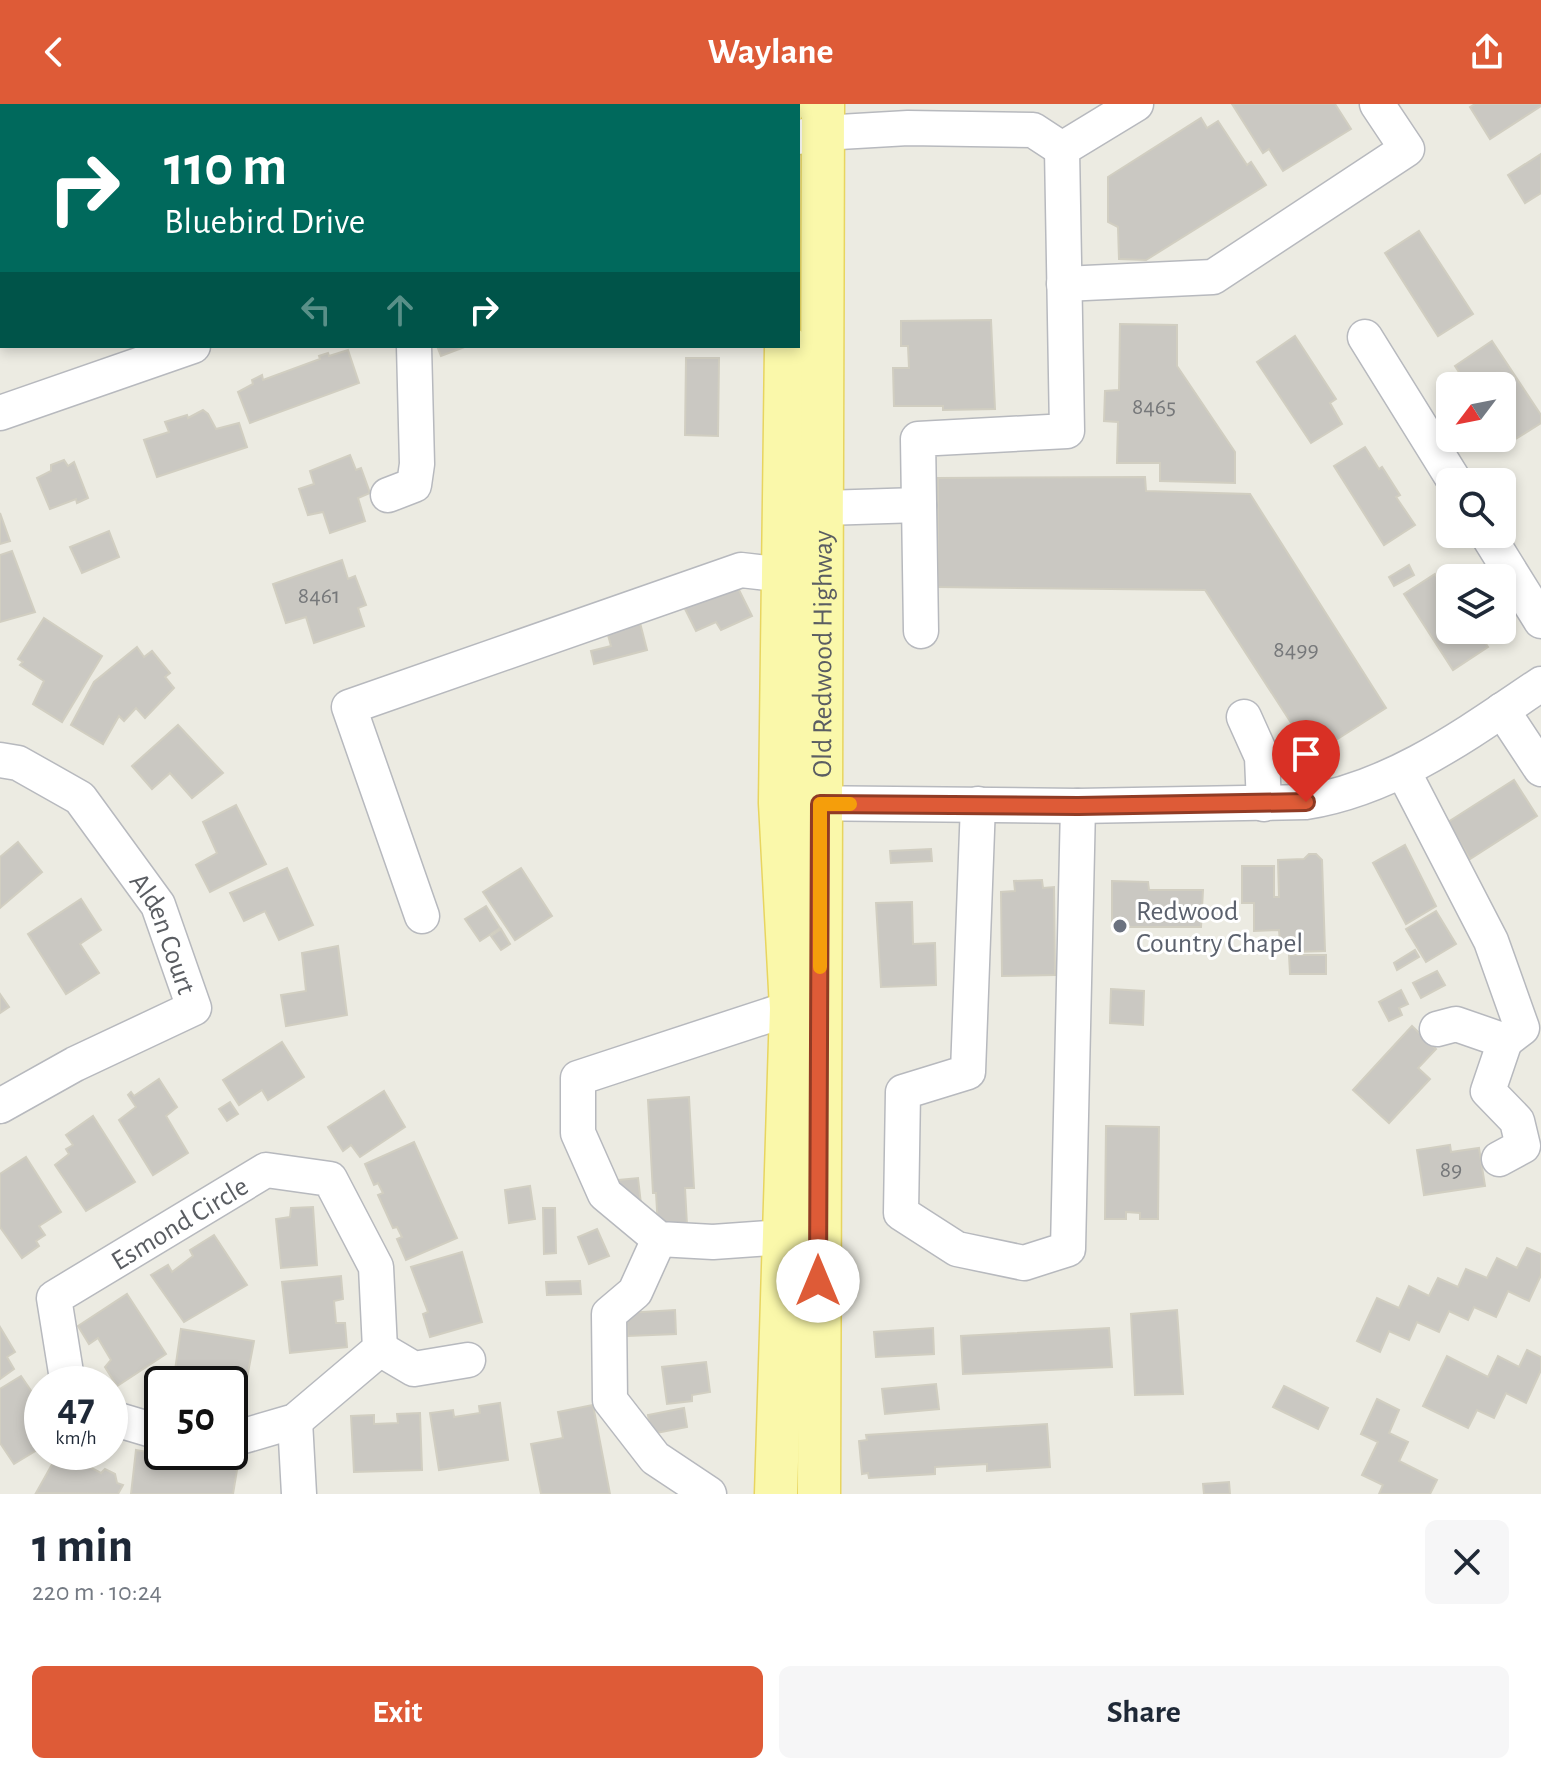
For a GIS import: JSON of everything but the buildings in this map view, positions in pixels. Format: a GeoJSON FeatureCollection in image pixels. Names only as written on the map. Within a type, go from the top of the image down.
{"type":"FeatureCollection","features":[{"type":"Feature","properties":{"kind":"main road","name":"Old Redwood Highway"},"geometry":{"type":"LineString","coordinates":[[776,1494],[800,804],[824,508],[814,124]]}},
{"type":"Feature","properties":{"kind":"main road","name":"Old Redwood Highway"},"geometry":{"type":"LineString","coordinates":[[786,348],[783,575],[800,804],[819,1494]]}},
{"type":"Feature","properties":{"kind":"street"},"geometry":{"type":"LineString","coordinates":[[1062,149],[1136,104]]}},
{"type":"Feature","properties":{"kind":"street"},"geometry":{"type":"LineString","coordinates":[[1064,284],[1213,277],[1407,149],[1377,104]]}},
{"type":"Feature","properties":{"kind":"street"},"geometry":{"type":"LineString","coordinates":[[814,124],[910,116],[1033,130],[1062,149]]}},
{"type":"Feature","properties":{"kind":"street"},"geometry":{"type":"LineString","coordinates":[[921,631],[918,439],[1067,431],[1062,149]]}},
{"type":"Feature","properties":{"kind":"street"},"geometry":{"type":"LineString","coordinates":[[1365,337],[1446,468]]}},
{"type":"Feature","properties":{"kind":"street"},"geometry":{"type":"LineString","coordinates":[[0,413],[187,348]]}},
{"type":"Feature","properties":{"kind":"street"},"geometry":{"type":"LineString","coordinates":[[388,495],[414,485],[417,464],[414,348]]}},
{"type":"Feature","properties":{"kind":"street"},"geometry":{"type":"LineString","coordinates":[[824,508],[919,505]]}},
{"type":"Feature","properties":{"kind":"street"},"geometry":{"type":"LineString","coordinates":[[1496,548],[1541,621]]}},
{"type":"Feature","properties":{"kind":"street"},"geometry":{"type":"LineString","coordinates":[[422,916],[349,707],[741,570],[783,575]]}},
{"type":"Feature","properties":{"kind":"street"},"geometry":{"type":"LineString","coordinates":[[800,804],[1264,804],[1337,797],[1403,771],[1541,684]]}},
{"type":"Feature","properties":{"kind":"street"},"geometry":{"type":"LineString","coordinates":[[1502,710],[1541,769]]}},
{"type":"Feature","properties":{"kind":"street"},"geometry":{"type":"LineString","coordinates":[[1244,717],[1262,757],[1264,804]]}},
{"type":"Feature","properties":{"kind":"street","name":"Alden Court"},"geometry":{"type":"LineString","coordinates":[[0,760],[18,763],[80,798],[158,905],[194,1008],[75,1064],[0,1106]]}},
{"type":"Feature","properties":{"kind":"street"},"geometry":{"type":"LineString","coordinates":[[1403,771],[1491,941],[1522,1028],[1505,1041],[1488,1091],[1517,1121],[1523,1146],[1499,1159]]}},
{"type":"Feature","properties":{"kind":"street"},"geometry":{"type":"LineString","coordinates":[[978,804],[968,1072],[903,1092],[901,1213],[957,1249],[1024,1263],[1068,1249],[1078,806]]}},
{"type":"Feature","properties":{"kind":"street"},"geometry":{"type":"LineString","coordinates":[[784,1237],[713,1242],[659,1239],[605,1194],[578,1133],[578,1078],[791,1008]]}},
{"type":"Feature","properties":{"kind":"street"},"geometry":{"type":"LineString","coordinates":[[1437,1029],[1456,1024],[1505,1041]]}},
{"type":"Feature","properties":{"kind":"street","name":"Esmond Circle"},"geometry":{"type":"LineString","coordinates":[[65,1366],[54,1298],[266,1170],[330,1179],[376,1267],[380,1349]]}},
{"type":"Feature","properties":{"kind":"street"},"geometry":{"type":"LineString","coordinates":[[659,1239],[635,1292],[609,1314],[610,1400],[655,1458],[709,1494]]}},
{"type":"Feature","properties":{"kind":"street"},"geometry":{"type":"LineString","coordinates":[[248,1435],[295,1421],[380,1349],[414,1369],[468,1360]]}},
{"type":"Feature","properties":{"kind":"street"},"geometry":{"type":"LineString","coordinates":[[295,1421],[299,1494]]}},
{"type":"Feature","properties":{"kind":"slow traffic"},"geometry":{"type":"LineString","coordinates":[[820,967],[820,804],[850,804]]}},
{"type":"Feature","properties":{"kind":"place","name":"Redwood Country Chapel"},"geometry":{"type":"Point","coordinates":[1120,926]}},
{"type":"Feature","properties":{"kind":"route"},"geometry":{"type":"LineString","coordinates":[[818,1281],[820,804],[1078,806],[1306,802]]}}]}
